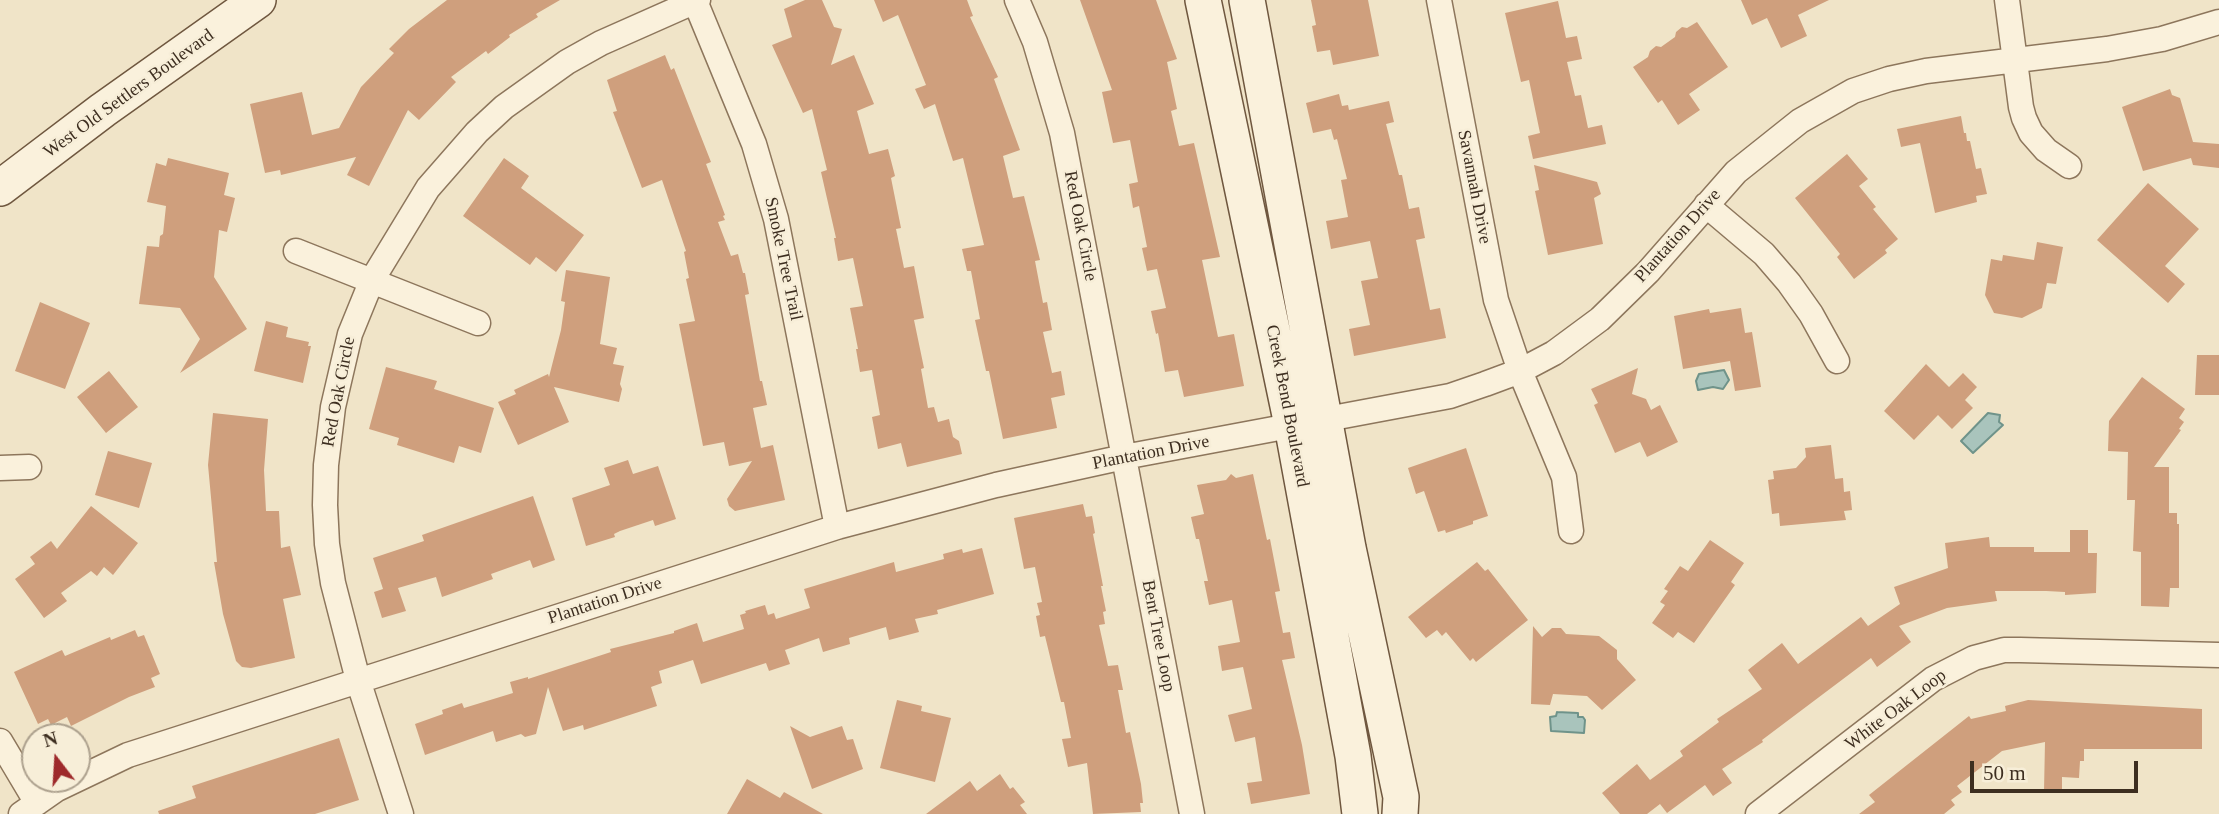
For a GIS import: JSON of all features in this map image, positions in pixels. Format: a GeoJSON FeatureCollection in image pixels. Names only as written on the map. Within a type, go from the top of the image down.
{"type":"FeatureCollection","features":[{"type":"Feature","properties":{"kind":"street","name":"West Old Settlers Boulevard"},"geometry":{"type":"LineString","coordinates":[[0,188],[103,110],[258,0]]}},
{"type":"Feature","properties":{"kind":"street","name":"Red Oak Circle"},"geometry":{"type":"LineString","coordinates":[[1017,0],[1035,42],[1062,133],[1124,457]]}},
{"type":"Feature","properties":{"kind":"street","name":"Creek Bend Boulevard"},"geometry":{"type":"LineString","coordinates":[[1203,0],[1308,422],[1348,548],[1401,797],[1400,814]]}},
{"type":"Feature","properties":{"kind":"street","name":"Creek Bend Boulevard"},"geometry":{"type":"LineString","coordinates":[[1247,0],[1308,422],[1360,814]]}},
{"type":"Feature","properties":{"kind":"street","name":"Savannah Drive"},"geometry":{"type":"LineString","coordinates":[[1439,0],[1496,300],[1520,371],[1564,477],[1571,531]]}},
{"type":"Feature","properties":{"kind":"street"},"geometry":{"type":"LineString","coordinates":[[2007,0],[2024,118],[2031,133],[2046,150],[2069,166]]}},
{"type":"Feature","properties":{"kind":"street","name":"Red Oak Circle"},"geometry":{"type":"LineString","coordinates":[[401,814],[358,681],[331,570],[325,505],[326,465],[333,407],[350,334],[372,280],[428,188],[468,141],[503,107],[556,69],[590,49],[697,1]]}},
{"type":"Feature","properties":{"kind":"street","name":"Smoke Tree Trail"},"geometry":{"type":"LineString","coordinates":[[697,1],[754,145],[776,219],[837,527]]}},
{"type":"Feature","properties":{"kind":"street","name":"Plantation Drive"},"geometry":{"type":"LineString","coordinates":[[29,808],[57,789],[128,755],[837,527],[996,485],[1124,457],[1450,396],[1520,371],[1553,353],[1600,319],[1648,272],[1735,172],[1800,121],[1853,91],[1926,71],[2107,49],[2162,39],[2219,22]]}},
{"type":"Feature","properties":{"kind":"street"},"geometry":{"type":"LineString","coordinates":[[1706,205],[1765,254],[1811,313],[1837,360]]}},
{"type":"Feature","properties":{"kind":"street"},"geometry":{"type":"LineString","coordinates":[[296,251],[478,323]]}},
{"type":"Feature","properties":{"kind":"street","name":"Bent Tree Loop"},"geometry":{"type":"LineString","coordinates":[[1124,457],[1192,814]]}},
{"type":"Feature","properties":{"kind":"street"},"geometry":{"type":"LineString","coordinates":[[0,468],[29,467]]}},
{"type":"Feature","properties":{"kind":"street","name":"White Oak Loop"},"geometry":{"type":"LineString","coordinates":[[1758,814],[1933,679],[1974,658],[2004,650],[2219,654]]}},
{"type":"Feature","properties":{"kind":"street"},"geometry":{"type":"LineString","coordinates":[[0,741],[29,808]]}},
{"type":"Feature","properties":{"kind":"water"},"geometry":{"type":"Polygon","coordinates":[[[1724,370],[1729,380],[1723,389],[1713,387],[1698,390],[1696,381],[1699,374],[1724,370]]]}},
{"type":"Feature","properties":{"kind":"water"},"geometry":{"type":"Polygon","coordinates":[[[1988,413],[2000,415],[1999,422],[2003,425],[1973,453],[1961,441],[1988,413]]]}},
{"type":"Feature","properties":{"kind":"water"},"geometry":{"type":"Polygon","coordinates":[[[1557,712],[1578,713],[1578,717],[1585,720],[1584,733],[1551,731],[1550,717],[1556,716],[1557,712]]]}},
{"type":"Feature","properties":{"kind":"building"},"geometry":{"type":"Polygon","coordinates":[[[447,0],[560,0],[536,14],[538,17],[509,35],[510,37],[488,54],[486,51],[451,77],[456,82],[419,120],[408,110],[369,186],[347,175],[356,157],[281,175],[280,170],[265,173],[250,104],[302,92],[312,135],[339,128],[361,87],[394,53],[389,49],[409,29],[447,0]]]}},
{"type":"Feature","properties":{"kind":"building"},"geometry":{"type":"Polygon","coordinates":[[[805,0],[822,0],[834,27],[842,29],[831,65],[854,55],[874,104],[857,111],[869,154],[888,149],[895,176],[891,178],[901,228],[896,229],[904,268],[914,266],[924,318],[914,320],[924,368],[921,369],[928,408],[934,407],[938,422],[949,419],[953,437],[959,441],[962,454],[907,467],[901,443],[878,449],[872,417],[880,415],[872,370],[860,372],[850,308],[863,306],[853,258],[838,261],[836,238],[821,172],[827,170],[812,109],[803,113],[772,45],[792,37],[784,9],[805,0]]]}},
{"type":"Feature","properties":{"kind":"building"},"geometry":{"type":"Polygon","coordinates":[[[874,0],[967,0],[973,16],[970,17],[998,77],[994,79],[1020,150],[1003,156],[1013,198],[1024,196],[1040,260],[1035,261],[1043,303],[1047,302],[1052,330],[1043,332],[1052,373],[1061,371],[1065,395],[1051,398],[1057,428],[1003,439],[975,320],[980,319],[971,271],[967,271],[962,249],[984,245],[963,158],[953,161],[935,104],[924,109],[915,89],[926,85],[898,15],[883,22],[874,0]]]}},
{"type":"Feature","properties":{"kind":"building"},"geometry":{"type":"Polygon","coordinates":[[[1080,0],[1156,0],[1177,59],[1167,62],[1177,109],[1171,111],[1179,146],[1194,143],[1220,257],[1202,260],[1218,337],[1234,334],[1244,386],[1184,397],[1178,370],[1165,372],[1151,311],[1166,308],[1157,269],[1147,271],[1142,248],[1147,247],[1139,206],[1133,208],[1129,184],[1138,182],[1130,140],[1113,143],[1102,92],[1112,90],[1080,0]]]}},
{"type":"Feature","properties":{"kind":"building"},"geometry":{"type":"Polygon","coordinates":[[[1311,0],[1368,0],[1379,56],[1333,65],[1330,50],[1317,52],[1312,26],[1316,25],[1311,0]]]}},
{"type":"Feature","properties":{"kind":"building"},"geometry":{"type":"Polygon","coordinates":[[[1741,0],[1829,0],[1798,15],[1807,36],[1781,48],[1767,18],[1752,25],[1741,0]]]}},
{"type":"Feature","properties":{"kind":"building"},"geometry":{"type":"Polygon","coordinates":[[[1558,1],[1566,38],[1577,36],[1582,59],[1567,62],[1575,96],[1581,95],[1588,128],[1602,125],[1606,144],[1533,159],[1528,136],[1540,133],[1529,80],[1521,82],[1505,13],[1558,1]]]}},
{"type":"Feature","properties":{"kind":"building"},"geometry":{"type":"Polygon","coordinates":[[[1697,22],[1728,67],[1689,94],[1700,110],[1678,125],[1662,100],[1658,103],[1633,67],[1648,57],[1656,46],[1661,47],[1675,37],[1682,27],[1687,28],[1697,22]]]}},
{"type":"Feature","properties":{"kind":"building"},"geometry":{"type":"Polygon","coordinates":[[[665,55],[671,70],[674,68],[711,162],[706,164],[725,215],[725,220],[718,222],[731,256],[738,254],[745,273],[749,294],[745,295],[760,381],[767,405],[753,408],[761,448],[773,445],[785,500],[735,511],[729,506],[727,499],[752,461],[729,466],[724,442],[703,446],[679,324],[695,321],[686,279],[689,278],[686,251],[662,180],[642,188],[613,112],[617,111],[607,80],[665,55]]]}},
{"type":"Feature","properties":{"kind":"building"},"geometry":{"type":"Polygon","coordinates":[[[2170,89],[2172,95],[2180,98],[2193,142],[2219,144],[2219,168],[2193,165],[2191,158],[2143,171],[2122,107],[2170,89]]]}},
{"type":"Feature","properties":{"kind":"building"},"geometry":{"type":"Polygon","coordinates":[[[1339,94],[1342,106],[1348,105],[1349,110],[1389,101],[1394,122],[1386,124],[1399,175],[1402,175],[1409,209],[1419,207],[1425,238],[1416,240],[1430,310],[1440,308],[1446,338],[1354,356],[1349,329],[1370,325],[1361,281],[1378,278],[1370,241],[1331,249],[1326,221],[1348,217],[1341,180],[1347,179],[1337,139],[1334,140],[1331,129],[1313,133],[1306,103],[1339,94]]]}},
{"type":"Feature","properties":{"kind":"building"},"geometry":{"type":"Polygon","coordinates":[[[1961,116],[1976,169],[1981,168],[1987,194],[1976,196],[1977,202],[1935,213],[1920,143],[1901,147],[1897,129],[1961,116]]]}},
{"type":"Feature","properties":{"kind":"building"},"geometry":{"type":"Polygon","coordinates":[[[1847,154],[1868,179],[1859,186],[1876,207],[1873,209],[1898,239],[1885,250],[1887,253],[1854,279],[1837,257],[1840,254],[1795,198],[1847,154]]]}},
{"type":"Feature","properties":{"kind":"building"},"geometry":{"type":"Polygon","coordinates":[[[168,158],[229,173],[224,195],[235,198],[227,232],[219,230],[214,277],[247,329],[180,373],[200,339],[180,308],[139,304],[147,246],[159,247],[166,206],[147,202],[156,163],[166,166],[168,158]]]}},
{"type":"Feature","properties":{"kind":"building"},"geometry":{"type":"Polygon","coordinates":[[[504,158],[529,176],[521,188],[584,235],[556,272],[536,257],[530,265],[463,216],[504,158]]]}},
{"type":"Feature","properties":{"kind":"building"},"geometry":{"type":"Polygon","coordinates":[[[1534,165],[1597,182],[1601,194],[1594,198],[1603,244],[1548,255],[1535,191],[1539,190],[1534,165]]]}},
{"type":"Feature","properties":{"kind":"building"},"geometry":{"type":"Polygon","coordinates":[[[2148,183],[2199,229],[2165,266],[2185,284],[2168,303],[2097,240],[2148,183]]]}},
{"type":"Feature","properties":{"kind":"building"},"geometry":{"type":"Polygon","coordinates":[[[2037,242],[2063,247],[2056,284],[2047,283],[2042,308],[2022,318],[1994,313],[1985,295],[1991,259],[2002,261],[2003,255],[2034,260],[2037,242]]]}},
{"type":"Feature","properties":{"kind":"building"},"geometry":{"type":"Polygon","coordinates":[[[566,270],[610,277],[600,344],[617,348],[613,364],[624,366],[619,402],[554,387],[569,422],[518,445],[498,402],[516,394],[514,390],[548,374],[549,377],[561,330],[565,302],[561,301],[566,270]]]}},
{"type":"Feature","properties":{"kind":"building"},"geometry":{"type":"Polygon","coordinates":[[[40,302],[90,323],[65,389],[15,371],[40,302]]]}},
{"type":"Feature","properties":{"kind":"building"},"geometry":{"type":"Polygon","coordinates":[[[1741,308],[1745,333],[1752,332],[1761,387],[1735,391],[1730,361],[1683,369],[1674,316],[1709,309],[1710,313],[1741,308]]]}},
{"type":"Feature","properties":{"kind":"building"},"geometry":{"type":"Polygon","coordinates":[[[266,321],[288,327],[286,337],[309,342],[308,346],[311,346],[303,383],[254,371],[266,321]]]}},
{"type":"Feature","properties":{"kind":"building"},"geometry":{"type":"Polygon","coordinates":[[[2197,355],[2219,355],[2219,395],[2195,395],[2197,355]]]}},
{"type":"Feature","properties":{"kind":"building"},"geometry":{"type":"Polygon","coordinates":[[[1926,364],[1949,387],[1963,373],[1977,387],[1965,400],[1973,408],[1952,429],[1938,415],[1914,440],[1884,411],[1926,364]]]}},
{"type":"Feature","properties":{"kind":"building"},"geometry":{"type":"Polygon","coordinates":[[[386,367],[437,381],[434,389],[494,408],[481,453],[459,446],[454,463],[397,445],[399,438],[369,429],[386,367]]]}},
{"type":"Feature","properties":{"kind":"building"},"geometry":{"type":"Polygon","coordinates":[[[1638,368],[1632,394],[1646,399],[1651,410],[1660,405],[1678,442],[1647,457],[1640,442],[1615,453],[1594,405],[1598,403],[1591,389],[1638,368]]]}},
{"type":"Feature","properties":{"kind":"building"},"geometry":{"type":"Polygon","coordinates":[[[109,371],[138,407],[106,433],[77,397],[109,371]]]}},
{"type":"Feature","properties":{"kind":"building"},"geometry":{"type":"Polygon","coordinates":[[[2142,377],[2185,409],[2179,418],[2184,422],[2179,429],[2181,430],[2154,467],[2169,467],[2169,513],[2177,513],[2179,524],[2179,588],[2170,588],[2169,607],[2141,606],[2141,552],[2133,551],[2135,500],[2127,500],[2128,452],[2108,451],[2109,421],[2142,377]]]}},
{"type":"Feature","properties":{"kind":"building"},"geometry":{"type":"Polygon","coordinates":[[[213,413],[268,419],[264,470],[266,511],[279,511],[281,548],[290,546],[301,595],[283,599],[295,658],[251,668],[242,667],[236,661],[223,614],[214,562],[217,562],[208,465],[213,413]]]}},
{"type":"Feature","properties":{"kind":"building"},"geometry":{"type":"Polygon","coordinates":[[[1831,445],[1835,479],[1843,478],[1844,492],[1850,491],[1852,510],[1844,511],[1846,520],[1780,526],[1779,513],[1772,514],[1768,480],[1774,479],[1773,471],[1796,468],[1806,457],[1805,448],[1831,445]]]}},
{"type":"Feature","properties":{"kind":"building"},"geometry":{"type":"Polygon","coordinates":[[[1466,448],[1488,516],[1446,533],[1445,530],[1438,532],[1424,491],[1416,494],[1408,468],[1466,448]]]}},
{"type":"Feature","properties":{"kind":"building"},"geometry":{"type":"Polygon","coordinates":[[[108,451],[152,463],[139,508],[95,495],[108,451]]]}},
{"type":"Feature","properties":{"kind":"building"},"geometry":{"type":"Polygon","coordinates":[[[628,460],[633,474],[658,466],[676,519],[655,526],[653,520],[620,531],[614,534],[615,537],[586,546],[572,498],[610,485],[604,468],[628,460]]]}},
{"type":"Feature","properties":{"kind":"building"},"geometry":{"type":"Polygon","coordinates":[[[1231,474],[1236,478],[1253,474],[1267,540],[1270,539],[1280,591],[1275,592],[1283,633],[1290,632],[1295,658],[1282,660],[1302,745],[1310,794],[1251,804],[1247,783],[1262,781],[1255,737],[1235,742],[1228,715],[1252,709],[1243,667],[1222,671],[1218,646],[1240,642],[1232,600],[1209,605],[1204,581],[1208,581],[1191,517],[1204,514],[1197,485],[1226,480],[1231,474]]]}},
{"type":"Feature","properties":{"kind":"building"},"geometry":{"type":"Polygon","coordinates":[[[533,496],[555,560],[533,568],[530,560],[491,574],[493,579],[442,597],[436,577],[398,588],[406,611],[382,618],[374,592],[383,589],[373,558],[424,541],[422,535],[533,496]]]}},
{"type":"Feature","properties":{"kind":"building"},"geometry":{"type":"Polygon","coordinates":[[[1083,504],[1086,517],[1092,516],[1103,586],[1105,624],[1099,625],[1108,666],[1118,665],[1123,690],[1118,690],[1126,733],[1130,732],[1141,784],[1141,812],[1093,814],[1087,763],[1068,767],[1062,739],[1071,738],[1064,702],[1061,702],[1045,636],[1040,637],[1036,616],[1040,615],[1037,603],[1042,602],[1035,567],[1024,569],[1014,518],[1083,504]]]}},
{"type":"Feature","properties":{"kind":"building"},"geometry":{"type":"Polygon","coordinates":[[[91,506],[138,543],[113,575],[104,567],[97,576],[91,571],[61,593],[67,601],[44,618],[15,579],[35,564],[30,557],[51,541],[57,549],[91,506]]]}},
{"type":"Feature","properties":{"kind":"building"},"geometry":{"type":"Polygon","coordinates":[[[2070,530],[2088,530],[2088,553],[2097,553],[2096,593],[2065,595],[2065,592],[1995,591],[1997,601],[1947,608],[1899,626],[1911,642],[1877,667],[1871,658],[1762,740],[1763,742],[1722,769],[1732,783],[1713,796],[1705,785],[1667,813],[1660,804],[1647,814],[1620,814],[1602,793],[1637,764],[1650,780],[1683,756],[1680,751],[1719,722],[1717,719],[1762,689],[1748,670],[1782,643],[1798,664],[1861,617],[1868,626],[1900,604],[1894,587],[1948,568],[1945,543],[1989,537],[1990,547],[2034,547],[2034,552],[2070,552],[2070,530]]]}},
{"type":"Feature","properties":{"kind":"building"},"geometry":{"type":"Polygon","coordinates":[[[1710,540],[1744,563],[1731,582],[1735,585],[1694,643],[1678,632],[1673,638],[1652,623],[1665,605],[1660,602],[1668,591],[1664,589],[1680,566],[1688,571],[1710,540]]]}},
{"type":"Feature","properties":{"kind":"building"},"geometry":{"type":"Polygon","coordinates":[[[982,548],[994,594],[937,610],[938,614],[915,619],[919,632],[889,640],[886,627],[849,638],[850,644],[823,652],[819,638],[785,650],[790,664],[769,671],[766,663],[701,684],[693,660],[659,671],[662,683],[651,687],[657,706],[584,730],[583,725],[563,731],[548,687],[536,734],[525,737],[521,734],[496,742],[493,731],[425,755],[415,724],[443,714],[442,710],[462,703],[464,708],[513,693],[510,682],[528,679],[611,652],[610,649],[674,633],[697,623],[703,642],[744,629],[740,615],[746,613],[745,611],[765,605],[768,615],[774,613],[776,619],[810,608],[804,589],[894,562],[896,572],[944,559],[943,554],[982,548]]]}},
{"type":"Feature","properties":{"kind":"building"},"geometry":{"type":"Polygon","coordinates":[[[1477,562],[1485,571],[1488,569],[1528,620],[1476,662],[1473,658],[1470,661],[1446,632],[1442,636],[1437,630],[1426,638],[1408,617],[1477,562]]]}},
{"type":"Feature","properties":{"kind":"building"},"geometry":{"type":"Polygon","coordinates":[[[1533,626],[1542,637],[1552,628],[1561,628],[1566,634],[1599,636],[1617,650],[1617,659],[1636,680],[1602,710],[1587,696],[1553,694],[1550,705],[1531,704],[1533,626]]]}},
{"type":"Feature","properties":{"kind":"building"},"geometry":{"type":"Polygon","coordinates":[[[135,630],[138,637],[144,635],[160,674],[151,678],[155,687],[77,723],[70,723],[67,717],[55,723],[50,723],[48,719],[38,723],[14,672],[62,650],[65,656],[110,637],[111,640],[135,630]]]}},
{"type":"Feature","properties":{"kind":"building"},"geometry":{"type":"Polygon","coordinates":[[[897,700],[922,706],[921,711],[951,718],[935,782],[880,768],[897,700]]]}},
{"type":"Feature","properties":{"kind":"building"},"geometry":{"type":"Polygon","coordinates":[[[2028,700],[2202,709],[2202,749],[2084,749],[2079,778],[2062,777],[2062,791],[2044,791],[2045,742],[2002,751],[1957,786],[1962,792],[1951,800],[1955,805],[1944,814],[1859,814],[1875,802],[1869,795],[1969,716],[1971,719],[2006,711],[2005,706],[2028,700]]]}},
{"type":"Feature","properties":{"kind":"building"},"geometry":{"type":"Polygon","coordinates":[[[790,726],[810,737],[842,726],[847,740],[853,739],[863,769],[812,789],[790,726]]]}},
{"type":"Feature","properties":{"kind":"building"},"geometry":{"type":"Polygon","coordinates":[[[339,738],[359,800],[315,814],[159,814],[158,811],[196,798],[192,786],[339,738]]]}},
{"type":"Feature","properties":{"kind":"building"},"geometry":{"type":"Polygon","coordinates":[[[1000,774],[1010,789],[1013,787],[1025,802],[1020,805],[1027,814],[926,814],[970,781],[977,791],[1000,774]]]}},
{"type":"Feature","properties":{"kind":"building"},"geometry":{"type":"Polygon","coordinates":[[[747,779],[780,798],[784,792],[823,814],[727,814],[747,779]]]}}]}
